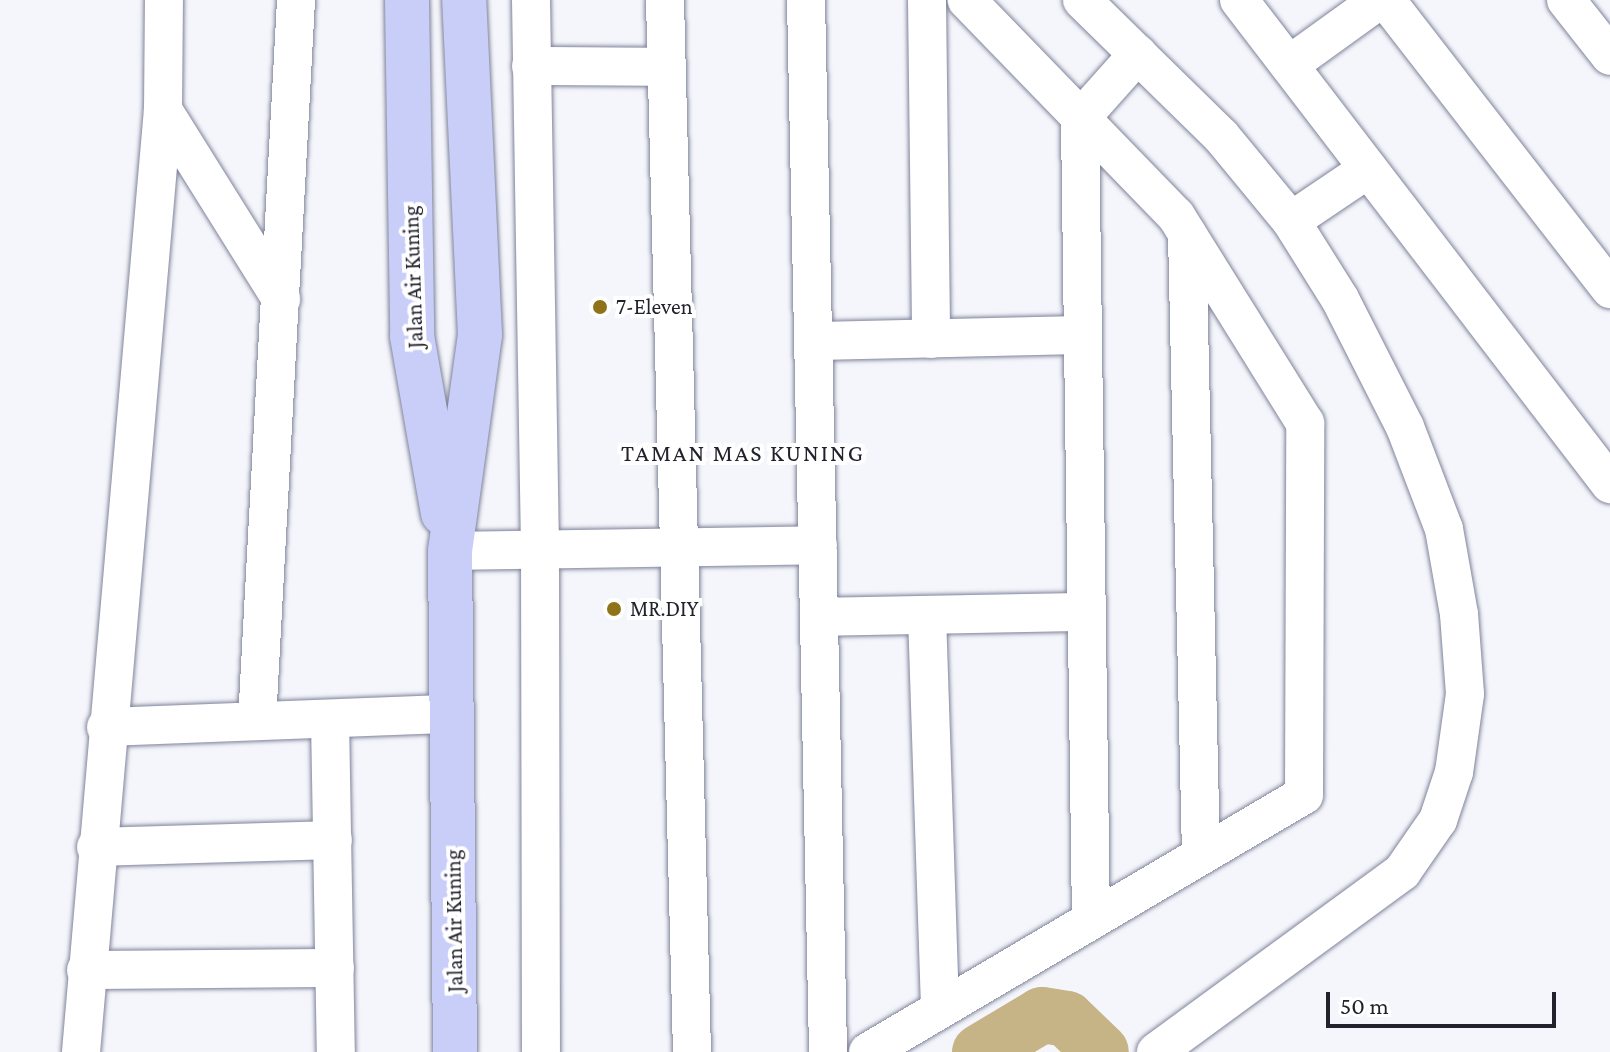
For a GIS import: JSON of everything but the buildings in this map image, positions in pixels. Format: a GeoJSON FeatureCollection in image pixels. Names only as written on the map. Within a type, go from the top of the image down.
{"type":"FeatureCollection","features":[{"type":"Feature","properties":{"kind":"main road","name":"Jalan Air Kuning"},"geometry":{"type":"LineString","coordinates":[[407,0],[412,336],[450,551]]}},
{"type":"Feature","properties":{"kind":"main road","name":"Jalan Air Kuning"},"geometry":{"type":"LineString","coordinates":[[455,1052],[450,551],[480,335],[464,0]]}},
{"type":"Feature","properties":{"kind":"street"},"geometry":{"type":"LineString","coordinates":[[81,1052],[106,727],[163,110],[164,0]]}},
{"type":"Feature","properties":{"kind":"street"},"geometry":{"type":"LineString","coordinates":[[257,721],[296,0]]}},
{"type":"Feature","properties":{"kind":"street"},"geometry":{"type":"LineString","coordinates":[[531,0],[540,549],[541,1052]]}},
{"type":"Feature","properties":{"kind":"street"},"geometry":{"type":"LineString","coordinates":[[665,0],[692,1052]]}},
{"type":"Feature","properties":{"kind":"street"},"geometry":{"type":"LineString","coordinates":[[806,0],[828,1052]]}},
{"type":"Feature","properties":{"kind":"street"},"geometry":{"type":"LineString","coordinates":[[927,0],[931,339]]}},
{"type":"Feature","properties":{"kind":"street"},"geometry":{"type":"LineString","coordinates":[[868,1052],[1304,795],[1305,423],[1176,216],[967,0]]}},
{"type":"Feature","properties":{"kind":"street"},"geometry":{"type":"LineString","coordinates":[[1082,0],[1221,136],[1291,221],[1340,299],[1405,427],[1444,529],[1459,614],[1465,694],[1454,772],[1438,820],[1402,872],[1156,1052]]}},
{"type":"Feature","properties":{"kind":"street"},"geometry":{"type":"LineString","coordinates":[[1239,0],[1609,480]]}},
{"type":"Feature","properties":{"kind":"street"},"geometry":{"type":"LineString","coordinates":[[1289,65],[1379,0]]}},
{"type":"Feature","properties":{"kind":"street"},"geometry":{"type":"LineString","coordinates":[[1386,0],[1610,289]]}},
{"type":"Feature","properties":{"kind":"street"},"geometry":{"type":"LineString","coordinates":[[1566,0],[1610,56]]}},
{"type":"Feature","properties":{"kind":"street"},"geometry":{"type":"LineString","coordinates":[[1091,920],[1080,119],[1138,54]]}},
{"type":"Feature","properties":{"kind":"street"},"geometry":{"type":"LineString","coordinates":[[531,66],[666,67]]}},
{"type":"Feature","properties":{"kind":"street"},"geometry":{"type":"LineString","coordinates":[[163,110],[281,299]]}},
{"type":"Feature","properties":{"kind":"street"},"geometry":{"type":"LineString","coordinates":[[1291,221],[1368,169]]}},
{"type":"Feature","properties":{"kind":"street"},"geometry":{"type":"LineString","coordinates":[[1187,233],[1201,855]]}},
{"type":"Feature","properties":{"kind":"street"},"geometry":{"type":"LineString","coordinates":[[815,341],[1083,335]]}},
{"type":"Feature","properties":{"kind":"street"},"geometry":{"type":"LineString","coordinates":[[450,551],[818,545]]}},
{"type":"Feature","properties":{"kind":"street"},"geometry":{"type":"LineString","coordinates":[[819,617],[1086,612]]}},
{"type":"Feature","properties":{"kind":"street"},"geometry":{"type":"LineString","coordinates":[[927,615],[940,1009]]}},
{"type":"Feature","properties":{"kind":"street"},"geometry":{"type":"LineString","coordinates":[[106,727],[452,714]]}},
{"type":"Feature","properties":{"kind":"street"},"geometry":{"type":"LineString","coordinates":[[330,719],[336,1052]]}},
{"type":"Feature","properties":{"kind":"street"},"geometry":{"type":"LineString","coordinates":[[96,847],[333,840]]}},
{"type":"Feature","properties":{"kind":"street"},"geometry":{"type":"LineString","coordinates":[[86,970],[335,968]]}},
{"type":"Feature","properties":{"kind":"waterway"},"geometry":{"type":"LineString","coordinates":[[980,1052],[1042,1015],[1067,1019],[1101,1052]]}},
{"type":"Feature","properties":{"kind":"place","name":"7-Eleven"},"geometry":{"type":"Point","coordinates":[600,307]}},
{"type":"Feature","properties":{"kind":"place","name":"MR.DIY"},"geometry":{"type":"Point","coordinates":[614,609]}},
{"type":"Feature","properties":{"kind":"district","name":"TAMAN MAS KUNING"},"geometry":{"type":"Point","coordinates":[743,453]}}]}
